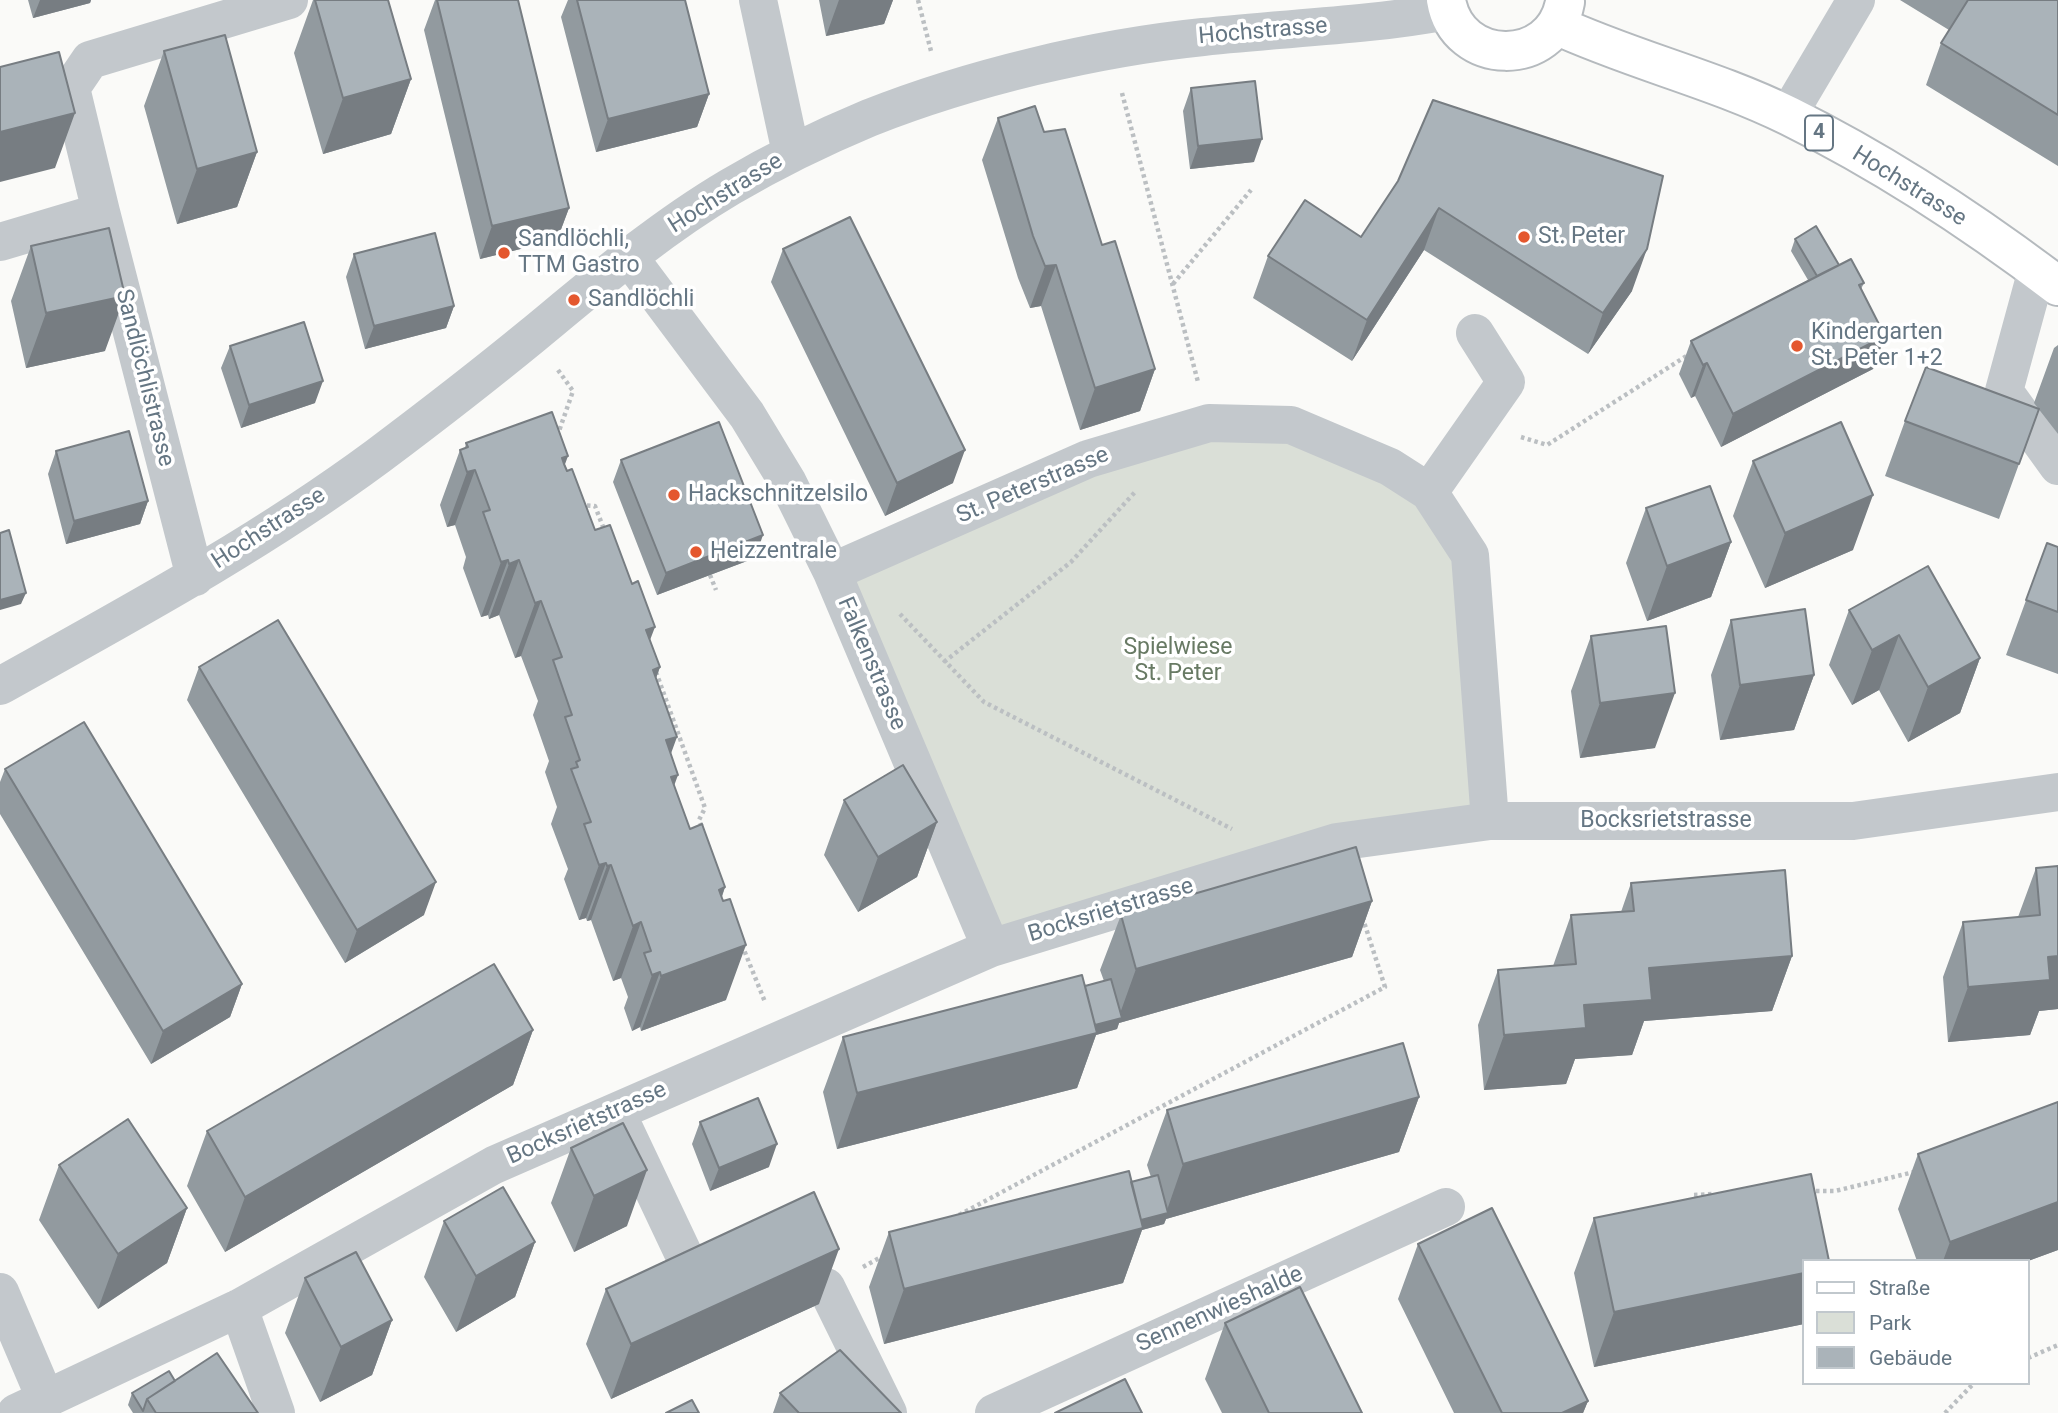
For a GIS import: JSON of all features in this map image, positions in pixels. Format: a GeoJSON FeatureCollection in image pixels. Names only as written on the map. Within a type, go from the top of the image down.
{"type":"FeatureCollection","features":[{"type":"Feature","properties":{"kind":"main road"},"geometry":{"type":"LineString","coordinates":[[1447,5],[1457,29],[1474,43],[1494,51],[1515,51],[1535,44],[1561,13]]}},
{"type":"Feature","properties":{"kind":"main road","name":"Hochstrasse"},"geometry":{"type":"LineString","coordinates":[[1561,13],[1582,37],[1709,82],[1788,115],[1915,187],[2047,278]]}},
{"type":"Feature","properties":{"kind":"street","name":"Sandlöchlistrasse"},"geometry":{"type":"LineString","coordinates":[[195,577],[71,88],[90,60],[289,0]]}},
{"type":"Feature","properties":{"kind":"street"},"geometry":{"type":"LineString","coordinates":[[758,0],[791,153]]}},
{"type":"Feature","properties":{"kind":"street"},"geometry":{"type":"LineString","coordinates":[[1788,115],[1856,0]]}},
{"type":"Feature","properties":{"kind":"street","name":"Hochstrasse"},"geometry":{"type":"LineString","coordinates":[[0,687],[195,577],[321,496],[378,456],[628,257],[727,189],[791,153],[870,118],[941,93],[1111,50],[1202,37],[1282,15],[1355,24],[1447,5]]}},
{"type":"Feature","properties":{"kind":"street"},"geometry":{"type":"LineString","coordinates":[[0,242],[101,212]]}},
{"type":"Feature","properties":{"kind":"street","name":"Falkenstrasse"},"geometry":{"type":"LineString","coordinates":[[628,257],[747,415],[787,481],[832,572],[991,948]]}},
{"type":"Feature","properties":{"kind":"street"},"geometry":{"type":"LineString","coordinates":[[2047,278],[2004,391],[2058,466]]}},
{"type":"Feature","properties":{"kind":"street"},"geometry":{"type":"LineString","coordinates":[[1429,492],[1506,382],[1475,333]]}},
{"type":"Feature","properties":{"kind":"street","name":"St. Peterstrasse"},"geometry":{"type":"LineString","coordinates":[[832,572],[1088,458],[1209,424],[1291,425],[1390,467],[1429,492],[1469,555],[1490,821]]}},
{"type":"Feature","properties":{"kind":"street","name":"Bocksrietstrasse"},"geometry":{"type":"LineString","coordinates":[[31,1407],[239,1308],[494,1165],[991,948],[1337,842],[1490,821],[1853,821],[2058,792]]}},
{"type":"Feature","properties":{"kind":"street"},"geometry":{"type":"LineString","coordinates":[[617,1111],[693,1274]]}},
{"type":"Feature","properties":{"kind":"street","name":"Sennenwieshalde"},"geometry":{"type":"LineString","coordinates":[[994,1413],[1446,1207]]}},
{"type":"Feature","properties":{"kind":"street"},"geometry":{"type":"LineString","coordinates":[[826,1287],[888,1413]]}},
{"type":"Feature","properties":{"kind":"street"},"geometry":{"type":"LineString","coordinates":[[0,1292],[31,1407]]}},
{"type":"Feature","properties":{"kind":"street"},"geometry":{"type":"LineString","coordinates":[[239,1308],[276,1413]]}},
{"type":"Feature","properties":{"kind":"path"},"geometry":{"type":"LineString","coordinates":[[918,0],[941,93]]}},
{"type":"Feature","properties":{"kind":"path"},"geometry":{"type":"LineString","coordinates":[[1111,50],[1209,424]]}},
{"type":"Feature","properties":{"kind":"path"},"geometry":{"type":"LineString","coordinates":[[1172,285],[1251,190]]}},
{"type":"Feature","properties":{"kind":"path"},"geometry":{"type":"LineString","coordinates":[[530,337],[573,391],[557,437]]}},
{"type":"Feature","properties":{"kind":"path"},"geometry":{"type":"LineString","coordinates":[[1476,425],[1547,444],[1699,348]]}},
{"type":"Feature","properties":{"kind":"path"},"geometry":{"type":"LineString","coordinates":[[944,662],[1071,562],[1141,485]]}},
{"type":"Feature","properties":{"kind":"path"},"geometry":{"type":"LineString","coordinates":[[576,494],[579,505],[595,506],[609,542]]}},
{"type":"Feature","properties":{"kind":"path"},"geometry":{"type":"LineString","coordinates":[[710,575],[716,590]]}},
{"type":"Feature","properties":{"kind":"path"},"geometry":{"type":"LineString","coordinates":[[909,626],[984,702],[1287,858]]}},
{"type":"Feature","properties":{"kind":"path"},"geometry":{"type":"LineString","coordinates":[[654,665],[705,808],[699,820],[704,833]]}},
{"type":"Feature","properties":{"kind":"path"},"geometry":{"type":"LineString","coordinates":[[947,1222],[1385,987],[1359,908]]}},
{"type":"Feature","properties":{"kind":"path"},"geometry":{"type":"LineString","coordinates":[[739,936],[779,1040]]}},
{"type":"Feature","properties":{"kind":"path"},"geometry":{"type":"LineString","coordinates":[[1797,1192],[1835,1191],[1924,1170]]}},
{"type":"Feature","properties":{"kind":"path"},"geometry":{"type":"LineString","coordinates":[[1694,1195],[1720,1194]]}},
{"type":"Feature","properties":{"kind":"path"},"geometry":{"type":"LineString","coordinates":[[826,1287],[887,1254]]}},
{"type":"Feature","properties":{"kind":"path"},"geometry":{"type":"LineString","coordinates":[[2030,1357],[2058,1345]]}},
{"type":"Feature","properties":{"kind":"path"},"geometry":{"type":"LineString","coordinates":[[1945,1413],[1972,1385]]}},
{"type":"Feature","properties":{"kind":"green space","name":"Spielwiese St. Peter"},"geometry":{"type":"Polygon","coordinates":[[[1209,423],[1390,467],[1470,555],[1490,821],[991,948],[832,572],[1209,423]]]}},
{"type":"Feature","properties":{"kind":"building"},"geometry":{"type":"Polygon","coordinates":[[[315,0],[388,0],[411,79],[343,98],[315,0]]]}},
{"type":"Feature","properties":{"kind":"building"},"geometry":{"type":"Polygon","coordinates":[[[437,0],[518,0],[569,208],[492,226],[437,0]]]}},
{"type":"Feature","properties":{"kind":"building"},"geometry":{"type":"Polygon","coordinates":[[[577,0],[685,0],[709,94],[608,119],[577,0]]]}},
{"type":"Feature","properties":{"kind":"building"},"geometry":{"type":"Polygon","coordinates":[[[1968,0],[2058,0],[2058,115],[1941,43],[1968,0]]]}},
{"type":"Feature","properties":{"kind":"building"},"geometry":{"type":"Polygon","coordinates":[[[225,35],[257,152],[197,169],[164,51],[225,35]]]}},
{"type":"Feature","properties":{"kind":"building"},"geometry":{"type":"Polygon","coordinates":[[[59,52],[75,113],[0,132],[0,67],[59,52]]]}},
{"type":"Feature","properties":{"kind":"building"},"geometry":{"type":"Polygon","coordinates":[[[1255,81],[1262,139],[1198,146],[1191,88],[1255,81]]]}},
{"type":"Feature","properties":{"kind":"building"},"geometry":{"type":"Polygon","coordinates":[[[1433,100],[1663,176],[1647,249],[1603,313],[1439,208],[1367,320],[1268,256],[1305,200],[1361,237],[1398,181],[1433,100]]]}},
{"type":"Feature","properties":{"kind":"building"},"geometry":{"type":"Polygon","coordinates":[[[1035,106],[1044,132],[1065,129],[1102,245],[1115,241],[1155,369],[1095,388],[1056,265],[1045,266],[1033,236],[998,118],[1035,106]]]}},
{"type":"Feature","properties":{"kind":"building"},"geometry":{"type":"Polygon","coordinates":[[[850,217],[965,450],[897,483],[783,249],[850,217]]]}},
{"type":"Feature","properties":{"kind":"building"},"geometry":{"type":"Polygon","coordinates":[[[1816,226],[1839,265],[1817,276],[1795,239],[1816,226]]]}},
{"type":"Feature","properties":{"kind":"building"},"geometry":{"type":"Polygon","coordinates":[[[109,228],[125,296],[46,313],[31,246],[109,228]]]}},
{"type":"Feature","properties":{"kind":"building"},"geometry":{"type":"Polygon","coordinates":[[[435,233],[454,306],[374,326],[354,254],[435,233]]]}},
{"type":"Feature","properties":{"kind":"building","name":"Kindergarten St. Peter 1+2"},"geometry":{"type":"Polygon","coordinates":[[[1851,259],[1864,283],[1859,285],[1885,336],[1733,414],[1707,363],[1703,365],[1691,341],[1851,259]]]}},
{"type":"Feature","properties":{"kind":"building"},"geometry":{"type":"Polygon","coordinates":[[[304,322],[323,381],[249,405],[230,346],[304,322]]]}},
{"type":"Feature","properties":{"kind":"building"},"geometry":{"type":"Polygon","coordinates":[[[1926,367],[2039,409],[2019,464],[1905,421],[1926,367]]]}},
{"type":"Feature","properties":{"kind":"building"},"geometry":{"type":"Polygon","coordinates":[[[552,412],[568,456],[562,458],[564,464],[567,471],[572,469],[595,530],[610,525],[632,584],[638,581],[655,627],[646,630],[660,667],[653,670],[677,737],[666,740],[678,775],[671,777],[690,829],[702,824],[725,887],[719,890],[723,901],[730,899],[746,945],[661,976],[660,972],[652,975],[644,953],[651,951],[641,922],[633,926],[611,865],[599,865],[584,824],[591,822],[571,769],[578,767],[576,762],[580,760],[565,717],[572,715],[553,660],[562,657],[541,601],[535,603],[519,560],[509,564],[508,560],[501,562],[483,512],[490,510],[475,470],[467,472],[460,450],[468,447],[466,443],[552,412]]]}},
{"type":"Feature","properties":{"kind":"building"},"geometry":{"type":"Polygon","coordinates":[[[719,422],[763,535],[666,573],[621,460],[719,422]]]}},
{"type":"Feature","properties":{"kind":"building"},"geometry":{"type":"Polygon","coordinates":[[[1841,422],[1873,495],[1785,533],[1753,461],[1841,422]]]}},
{"type":"Feature","properties":{"kind":"building"},"geometry":{"type":"Polygon","coordinates":[[[129,431],[148,501],[74,521],[56,451],[129,431]]]}},
{"type":"Feature","properties":{"kind":"building"},"geometry":{"type":"Polygon","coordinates":[[[1710,486],[1731,542],[1667,566],[1646,508],[1710,486]]]}},
{"type":"Feature","properties":{"kind":"building"},"geometry":{"type":"Polygon","coordinates":[[[9,530],[26,593],[0,600],[0,533],[9,530]]]}},
{"type":"Feature","properties":{"kind":"building"},"geometry":{"type":"Polygon","coordinates":[[[2047,543],[2058,547],[2058,612],[2026,600],[2047,543]]]}},
{"type":"Feature","properties":{"kind":"building"},"geometry":{"type":"Polygon","coordinates":[[[1928,566],[1980,658],[1928,687],[1899,635],[1872,650],[1849,610],[1928,566]]]}},
{"type":"Feature","properties":{"kind":"building"},"geometry":{"type":"Polygon","coordinates":[[[1805,609],[1814,675],[1740,685],[1731,620],[1805,609]]]}},
{"type":"Feature","properties":{"kind":"building"},"geometry":{"type":"Polygon","coordinates":[[[278,620],[436,882],[357,930],[199,667],[278,620]]]}},
{"type":"Feature","properties":{"kind":"building"},"geometry":{"type":"Polygon","coordinates":[[[1666,626],[1675,693],[1600,703],[1591,636],[1666,626]]]}},
{"type":"Feature","properties":{"kind":"building"},"geometry":{"type":"Polygon","coordinates":[[[84,722],[242,984],[163,1031],[5,769],[84,722]]]}},
{"type":"Feature","properties":{"kind":"building"},"geometry":{"type":"Polygon","coordinates":[[[903,765],[937,822],[878,857],[844,800],[903,765]]]}},
{"type":"Feature","properties":{"kind":"building"},"geometry":{"type":"Polygon","coordinates":[[[1356,847],[1372,901],[1136,969],[1121,915],[1356,847]]]}},
{"type":"Feature","properties":{"kind":"building"},"geometry":{"type":"Polygon","coordinates":[[[2058,866],[2058,956],[2048,957],[2050,980],[1968,987],[1963,922],[2040,915],[2036,868],[2058,866]]]}},
{"type":"Feature","properties":{"kind":"building"},"geometry":{"type":"Polygon","coordinates":[[[1785,870],[1792,956],[1649,968],[1652,1000],[1584,1005],[1586,1028],[1504,1035],[1498,970],[1576,964],[1571,915],[1634,911],[1631,883],[1785,870]]]}},
{"type":"Feature","properties":{"kind":"building"},"geometry":{"type":"Polygon","coordinates":[[[494,964],[533,1030],[245,1197],[207,1131],[494,964]]]}},
{"type":"Feature","properties":{"kind":"building"},"geometry":{"type":"Polygon","coordinates":[[[1082,975],[1097,1033],[857,1093],[843,1037],[1082,975]]]}},
{"type":"Feature","properties":{"kind":"building"},"geometry":{"type":"Polygon","coordinates":[[[1111,979],[1122,1018],[1095,1025],[1085,986],[1111,979]]]}},
{"type":"Feature","properties":{"kind":"building"},"geometry":{"type":"Polygon","coordinates":[[[1403,1043],[1419,1097],[1183,1164],[1167,1110],[1403,1043]]]}},
{"type":"Feature","properties":{"kind":"building"},"geometry":{"type":"Polygon","coordinates":[[[758,1098],[777,1144],[719,1168],[700,1122],[758,1098]]]}},
{"type":"Feature","properties":{"kind":"building"},"geometry":{"type":"Polygon","coordinates":[[[2058,1102],[2058,1202],[1950,1242],[1918,1154],[2058,1102]]]}},
{"type":"Feature","properties":{"kind":"building"},"geometry":{"type":"Polygon","coordinates":[[[128,1119],[187,1208],[118,1254],[59,1165],[128,1119]]]}},
{"type":"Feature","properties":{"kind":"building"},"geometry":{"type":"Polygon","coordinates":[[[623,1123],[647,1170],[594,1196],[571,1148],[623,1123]]]}},
{"type":"Feature","properties":{"kind":"building"},"geometry":{"type":"Polygon","coordinates":[[[1129,1171],[1143,1228],[904,1289],[889,1232],[1129,1171]]]}},
{"type":"Feature","properties":{"kind":"building"},"geometry":{"type":"Polygon","coordinates":[[[1811,1174],[1829,1259],[1802,1259],[1802,1273],[1614,1312],[1594,1218],[1811,1174]]]}},
{"type":"Feature","properties":{"kind":"building"},"geometry":{"type":"Polygon","coordinates":[[[1158,1175],[1168,1213],[1141,1220],[1131,1182],[1158,1175]]]}},
{"type":"Feature","properties":{"kind":"building"},"geometry":{"type":"Polygon","coordinates":[[[503,1187],[535,1242],[476,1276],[444,1221],[503,1187]]]}},
{"type":"Feature","properties":{"kind":"building"},"geometry":{"type":"Polygon","coordinates":[[[814,1192],[839,1249],[631,1344],[606,1289],[814,1192]]]}},
{"type":"Feature","properties":{"kind":"building"},"geometry":{"type":"Polygon","coordinates":[[[1492,1208],[1588,1401],[1562,1413],[1502,1413],[1418,1244],[1492,1208]]]}},
{"type":"Feature","properties":{"kind":"building"},"geometry":{"type":"Polygon","coordinates":[[[356,1252],[392,1320],[341,1347],[305,1278],[356,1252]]]}},
{"type":"Feature","properties":{"kind":"building"},"geometry":{"type":"Polygon","coordinates":[[[1300,1287],[1362,1413],[1269,1413],[1225,1323],[1300,1287]]]}},
{"type":"Feature","properties":{"kind":"building"},"geometry":{"type":"Polygon","coordinates":[[[840,1350],[901,1413],[799,1413],[780,1393],[840,1350]]]}},
{"type":"Feature","properties":{"kind":"building"},"geometry":{"type":"Polygon","coordinates":[[[217,1353],[258,1413],[156,1413],[147,1399],[217,1353]]]}},
{"type":"Feature","properties":{"kind":"building"},"geometry":{"type":"Polygon","coordinates":[[[169,1371],[175,1381],[147,1399],[143,1411],[132,1393],[169,1371]]]}},
{"type":"Feature","properties":{"kind":"building"},"geometry":{"type":"Polygon","coordinates":[[[1125,1379],[1142,1413],[1055,1413],[1125,1379]]]}},
{"type":"Feature","properties":{"kind":"building"},"geometry":{"type":"Polygon","coordinates":[[[692,1400],[699,1413],[666,1413],[692,1400]]]}},
{"type":"Feature","properties":{"kind":"place","name":"St. Peter"},"geometry":{"type":"Point","coordinates":[1524,237]}},
{"type":"Feature","properties":{"kind":"place","name":"Sandlöchli, TTM Gastro"},"geometry":{"type":"Point","coordinates":[504,253]}},
{"type":"Feature","properties":{"kind":"place","name":"Sandlöchli"},"geometry":{"type":"Point","coordinates":[574,300]}},
{"type":"Feature","properties":{"kind":"place","name":"Kindergarten St. Peter 1+2"},"geometry":{"type":"Point","coordinates":[1797,346]}},
{"type":"Feature","properties":{"kind":"place","name":"Hackschnitzelsilo"},"geometry":{"type":"Point","coordinates":[674,495]}},
{"type":"Feature","properties":{"kind":"place","name":"Heizzentrale"},"geometry":{"type":"Point","coordinates":[696,552]}}]}
